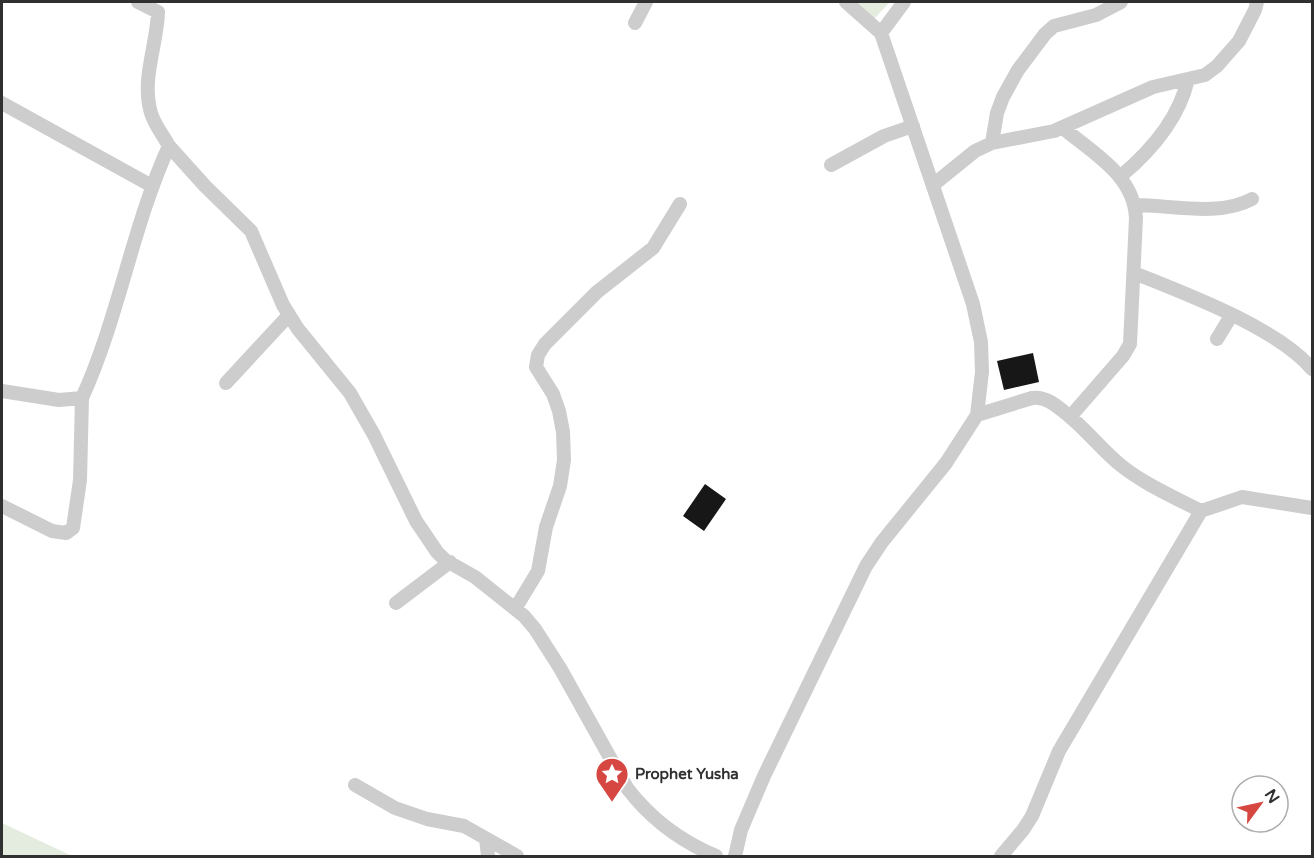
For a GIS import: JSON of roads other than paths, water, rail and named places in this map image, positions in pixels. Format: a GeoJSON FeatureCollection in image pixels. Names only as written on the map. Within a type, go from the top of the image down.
{"type":"FeatureCollection","features":[{"type":"Feature","properties":{"kind":"street"},"geometry":{"type":"LineString","coordinates":[[138,2],[159,7],[157,33],[146,84],[151,115],[169,146],[205,186],[251,231],[274,287],[289,315],[314,350],[350,393],[374,435],[416,521],[437,552],[475,577],[515,609],[535,629],[549,649],[627,788],[636,799],[660,824],[716,856]]}},
{"type":"Feature","properties":{"kind":"street"},"geometry":{"type":"LineString","coordinates":[[635,23],[646,2]]}},
{"type":"Feature","properties":{"kind":"street"},"geometry":{"type":"LineString","coordinates":[[735,856],[741,830],[764,776],[866,566],[882,542],[946,463],[977,415],[982,372],[981,342],[973,304],[961,265],[881,33],[846,2]]}},
{"type":"Feature","properties":{"kind":"street"},"geometry":{"type":"LineString","coordinates":[[881,33],[904,2]]}},
{"type":"Feature","properties":{"kind":"street"},"geometry":{"type":"LineString","coordinates":[[992,143],[997,113],[1003,97],[1018,70],[1045,34],[1054,26],[1096,15],[1121,2]]}},
{"type":"Feature","properties":{"kind":"street"},"geometry":{"type":"LineString","coordinates":[[933,185],[975,152],[992,143],[1063,128],[1126,98],[1170,82],[1204,75],[1217,66],[1239,41],[1257,2]]}},
{"type":"Feature","properties":{"kind":"street"},"geometry":{"type":"LineString","coordinates":[[1121,176],[1139,161],[1178,110],[1185,95],[1188,79]]}},
{"type":"Feature","properties":{"kind":"street"},"geometry":{"type":"LineString","coordinates":[[2,103],[152,186]]}},
{"type":"Feature","properties":{"kind":"street"},"geometry":{"type":"LineString","coordinates":[[831,165],[884,136],[913,126]]}},
{"type":"Feature","properties":{"kind":"street"},"geometry":{"type":"LineString","coordinates":[[1063,128],[1121,176],[1127,184],[1135,205],[1130,345],[1070,417]]}},
{"type":"Feature","properties":{"kind":"street"},"geometry":{"type":"LineString","coordinates":[[2,506],[52,531],[66,533],[73,528],[80,480],[82,398],[100,358],[152,186],[169,146]]}},
{"type":"Feature","properties":{"kind":"street"},"geometry":{"type":"LineString","coordinates":[[1135,205],[1222,208],[1245,203],[1252,199]]}},
{"type":"Feature","properties":{"kind":"street"},"geometry":{"type":"LineString","coordinates":[[515,609],[538,571],[546,527],[560,486],[564,460],[563,432],[559,411],[553,394],[536,367],[538,355],[545,344],[597,292],[653,248],[680,204]]}},
{"type":"Feature","properties":{"kind":"street"},"geometry":{"type":"LineString","coordinates":[[1134,273],[1200,300],[1265,333],[1303,358],[1312,369]]}},
{"type":"Feature","properties":{"kind":"street"},"geometry":{"type":"LineString","coordinates":[[226,383],[289,315]]}},
{"type":"Feature","properties":{"kind":"street"},"geometry":{"type":"LineString","coordinates":[[1217,339],[1231,316]]}},
{"type":"Feature","properties":{"kind":"street"},"geometry":{"type":"LineString","coordinates":[[2,391],[59,400],[82,398]]}},
{"type":"Feature","properties":{"kind":"street"},"geometry":{"type":"LineString","coordinates":[[977,415],[1040,397],[1054,404],[1070,417],[1127,470],[1201,511]]}},
{"type":"Feature","properties":{"kind":"street"},"geometry":{"type":"LineString","coordinates":[[1001,856],[1032,816],[1059,751],[1201,511],[1242,497],[1312,508]]}},
{"type":"Feature","properties":{"kind":"street"},"geometry":{"type":"LineString","coordinates":[[396,603],[450,562]]}},
{"type":"Feature","properties":{"kind":"street"},"geometry":{"type":"LineString","coordinates":[[355,785],[395,808],[427,819],[464,826],[517,856]]}},
{"type":"Feature","properties":{"kind":"street"},"geometry":{"type":"LineString","coordinates":[[486,839],[488,856]]}},
{"type":"Feature","properties":{"kind":"place","name":"Prophet Yusha"},"geometry":{"type":"Point","coordinates":[612,803]}}]}
